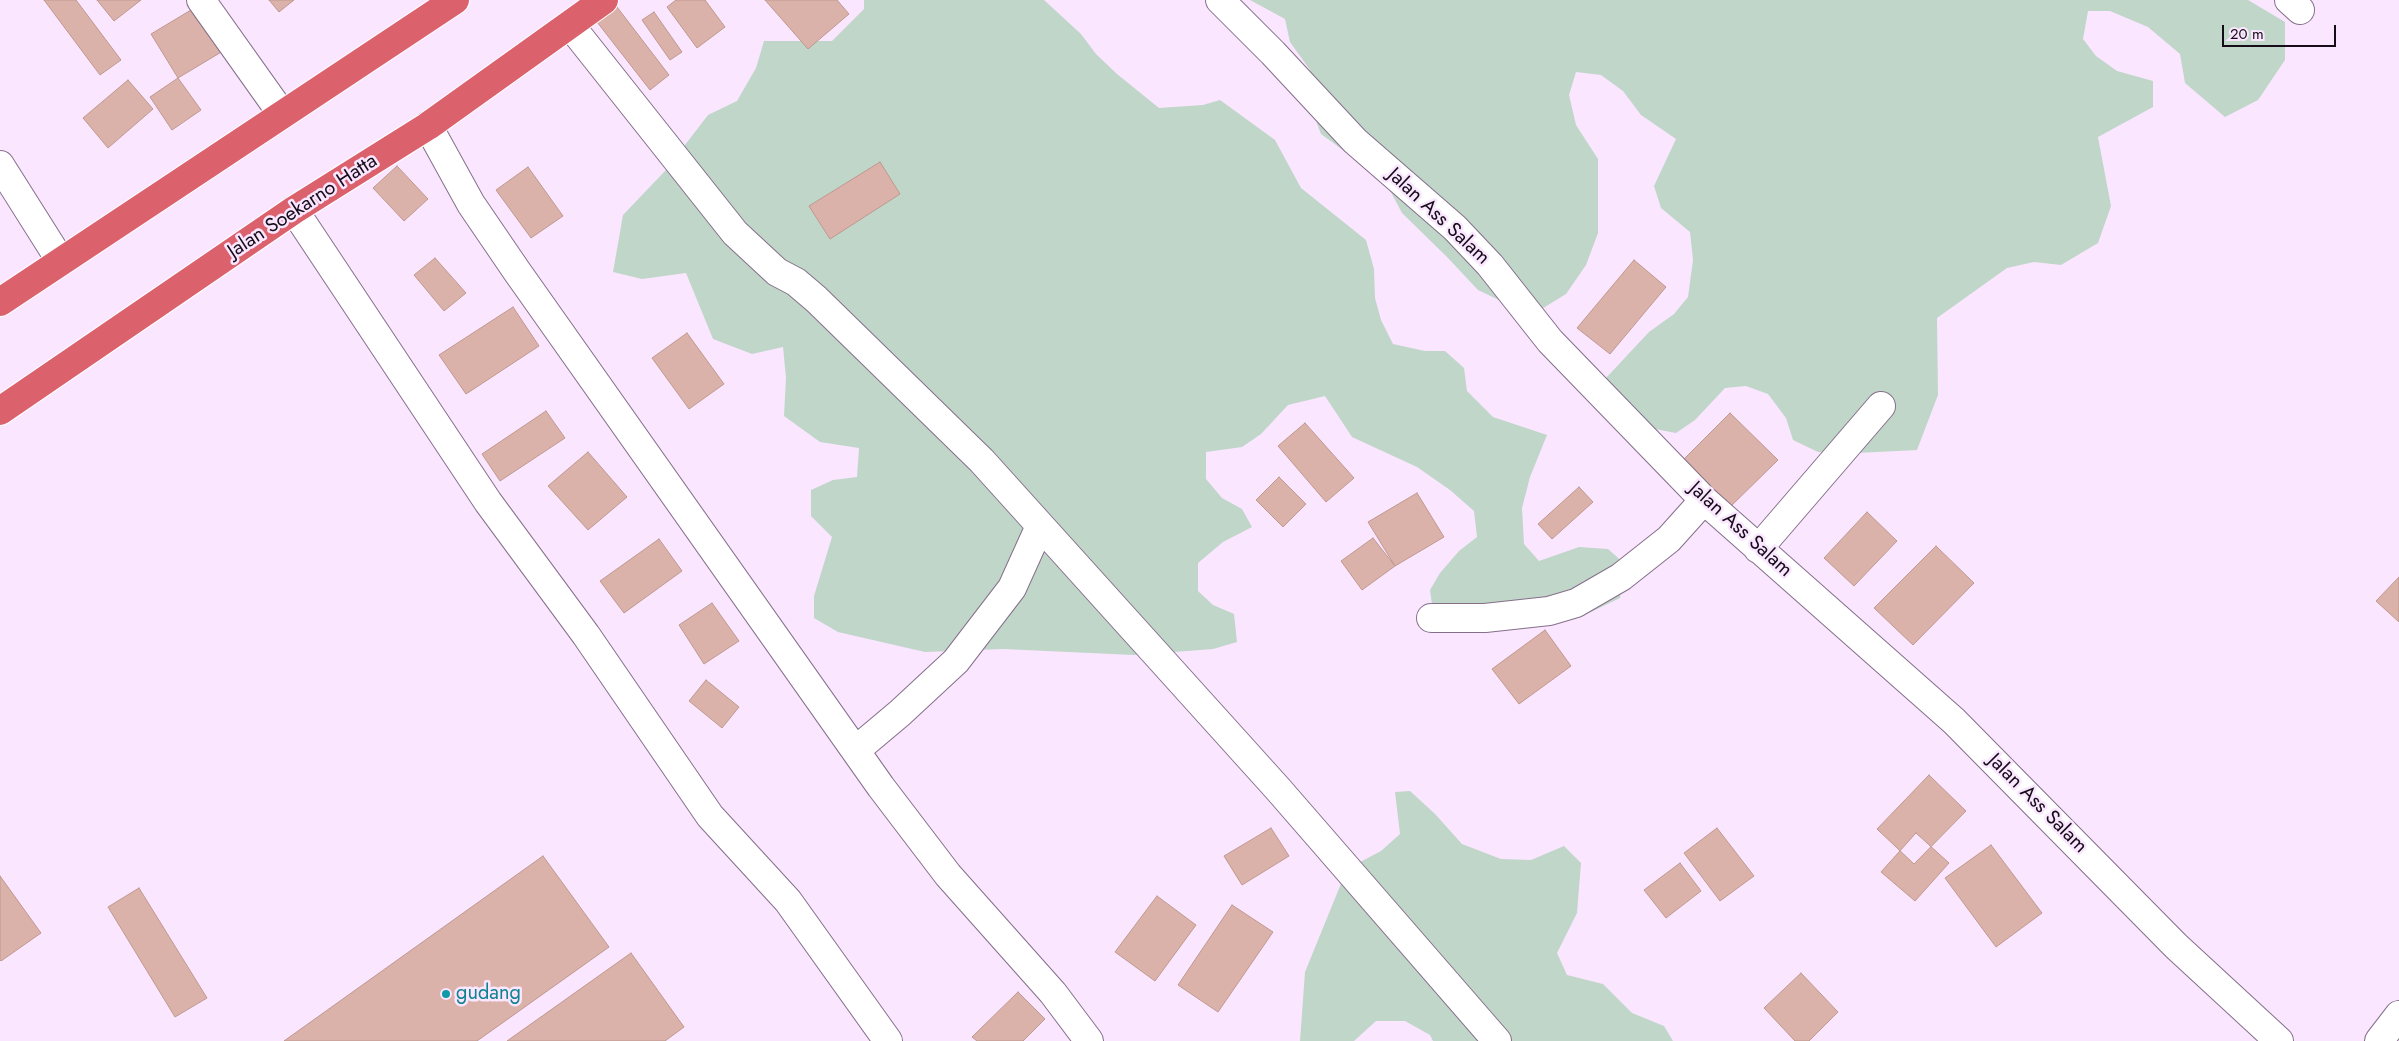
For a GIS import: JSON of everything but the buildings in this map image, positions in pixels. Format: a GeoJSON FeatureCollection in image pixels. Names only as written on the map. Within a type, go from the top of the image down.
{"type":"FeatureCollection","features":[{"type":"Feature","properties":{"kind":"highway","name":"Jalan Soekarno Hatta"},"geometry":{"type":"LineString","coordinates":[[0,411],[294,210],[428,126],[604,0]]}},
{"type":"Feature","properties":{"kind":"highway"},"geometry":{"type":"LineString","coordinates":[[0,302],[447,2]]}},
{"type":"Feature","properties":{"kind":"street"},"geometry":{"type":"LineString","coordinates":[[201,0],[282,114]]}},
{"type":"Feature","properties":{"kind":"street","name":"Jalan Ass Salam"},"geometry":{"type":"LineString","coordinates":[[1220,0],[1273,52],[1355,141],[1455,228],[1490,266],[1550,341],[1704,500],[1954,721],[2176,946],[2279,1041]]}},
{"type":"Feature","properties":{"kind":"street"},"geometry":{"type":"LineString","coordinates":[[570,25],[735,233],[777,272],[796,282],[816,299],[982,461],[1278,789],[1497,1041]]}},
{"type":"Feature","properties":{"kind":"street"},"geometry":{"type":"LineString","coordinates":[[428,126],[471,204],[516,270],[856,750],[948,875],[1053,993],[1090,1041]]}},
{"type":"Feature","properties":{"kind":"street"},"geometry":{"type":"LineString","coordinates":[[0,165],[60,260]]}},
{"type":"Feature","properties":{"kind":"street"},"geometry":{"type":"LineString","coordinates":[[294,210],[488,502],[586,635],[710,816],[788,901],[888,1041]]}},
{"type":"Feature","properties":{"kind":"street"},"geometry":{"type":"LineString","coordinates":[[1758,549],[1881,406]]}},
{"type":"Feature","properties":{"kind":"street"},"geometry":{"type":"LineString","coordinates":[[1431,618],[1494,617],[1549,611],[1576,603],[1621,577],[1669,539],[1704,500]]}},
{"type":"Feature","properties":{"kind":"street"},"geometry":{"type":"LineString","coordinates":[[856,750],[900,713],[956,660],[1012,588],[1040,526]]}},
{"type":"Feature","properties":{"kind":"street"},"geometry":{"type":"LineString","coordinates":[[2378,1041],[2399,1015]]}},
{"type":"Feature","properties":{"kind":"green space"},"geometry":{"type":"Polygon","coordinates":[[[864,0],[1044,0],[1081,34],[1096,54],[1117,74],[1159,108],[1203,105],[1220,100],[1275,140],[1301,188],[1366,240],[1374,269],[1375,298],[1381,320],[1393,344],[1425,351],[1445,351],[1464,368],[1467,391],[1493,417],[1547,435],[1530,477],[1522,508],[1524,544],[1539,561],[1579,547],[1608,549],[1625,564],[1620,598],[1591,612],[1549,612],[1434,618],[1430,590],[1440,573],[1459,551],[1477,537],[1474,511],[1450,490],[1417,467],[1352,437],[1325,396],[1288,405],[1261,434],[1242,447],[1206,452],[1206,479],[1222,498],[1242,509],[1252,527],[1223,542],[1198,563],[1198,591],[1213,605],[1234,614],[1237,642],[1213,649],[1134,655],[1003,649],[925,652],[838,632],[814,618],[814,596],[832,537],[811,516],[811,490],[833,480],[857,477],[859,448],[820,442],[784,416],[786,378],[783,347],[752,354],[713,339],[686,273],[642,279],[613,272],[623,215],[665,171],[708,115],[737,101],[756,68],[764,41],[832,41],[864,9],[864,0]]]}},
{"type":"Feature","properties":{"kind":"green space"},"geometry":{"type":"Polygon","coordinates":[[[1250,0],[2248,0],[2285,22],[2285,60],[2258,100],[2225,117],[2185,83],[2180,54],[2148,27],[2110,11],[2088,11],[2083,39],[2096,56],[2117,71],[2153,81],[2153,107],[2098,137],[2111,206],[2098,243],[2061,265],[2034,262],[2007,268],[1937,318],[1938,395],[1917,450],[1857,453],[1818,452],[1793,440],[1786,418],[1768,394],[1746,386],[1725,388],[1695,420],[1676,433],[1634,425],[1605,398],[1606,378],[1649,332],[1674,314],[1688,297],[1693,260],[1690,232],[1661,208],[1654,186],[1676,139],[1641,115],[1623,91],[1601,75],[1576,72],[1569,95],[1576,125],[1598,159],[1598,233],[1586,265],[1566,294],[1540,310],[1520,310],[1478,290],[1402,213],[1385,181],[1321,134],[1310,105],[1310,70],[1290,42],[1285,19],[1250,0]]]}},
{"type":"Feature","properties":{"kind":"green space"},"geometry":{"type":"Polygon","coordinates":[[[1410,791],[1435,814],[1462,844],[1501,859],[1531,860],[1564,846],[1581,863],[1577,913],[1557,953],[1567,975],[1603,984],[1632,1013],[1664,1026],[1673,1041],[1433,1041],[1430,1035],[1405,1021],[1376,1021],[1354,1041],[1300,1041],[1305,972],[1347,869],[1381,851],[1400,834],[1395,792],[1410,791]]]}},
{"type":"Feature","properties":{"kind":"place","name":"gudang"},"geometry":{"type":"Point","coordinates":[446,994]}}]}
